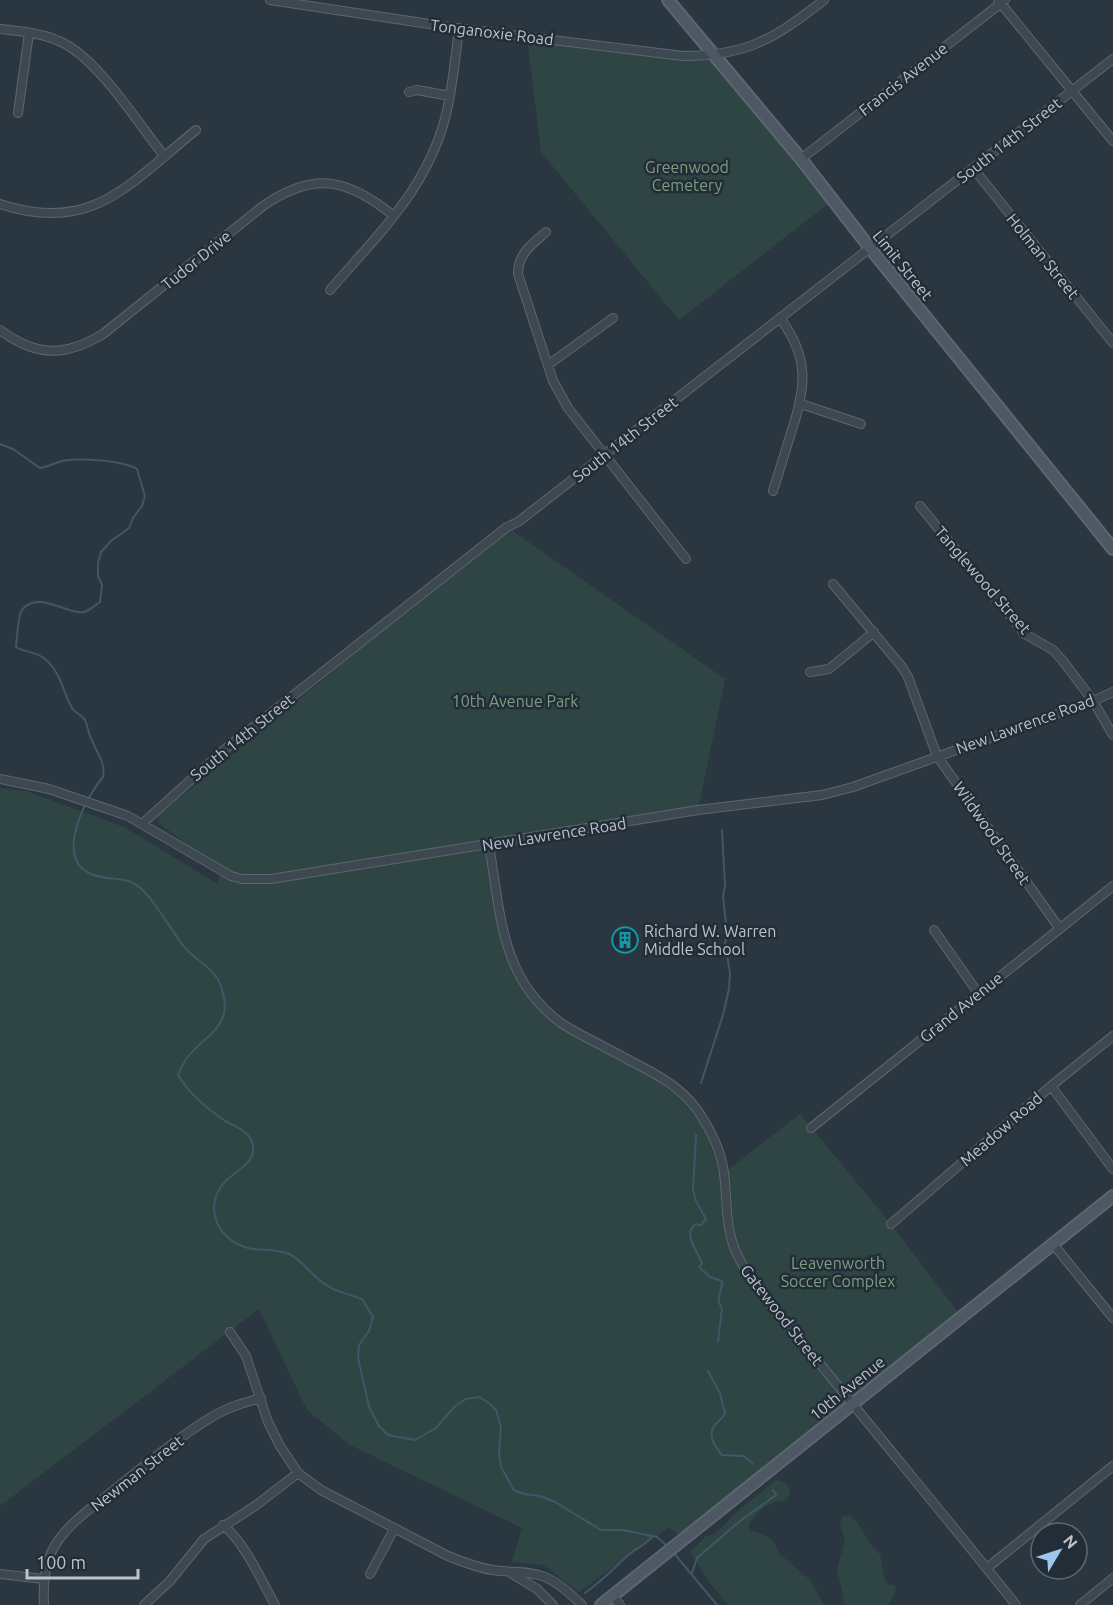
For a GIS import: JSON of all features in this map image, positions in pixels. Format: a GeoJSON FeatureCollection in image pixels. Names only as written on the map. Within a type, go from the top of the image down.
{"type":"FeatureCollection","features":[{"type":"Feature","properties":{"kind":"street","name":"Tonganoxie Road"},"geometry":{"type":"LineString","coordinates":[[270,0],[459,28],[664,54],[715,56],[741,50],[771,38],[824,0]]}},
{"type":"Feature","properties":{"kind":"street","name":"Limit Street"},"geometry":{"type":"LineString","coordinates":[[668,0],[801,159],[1113,549]]}},
{"type":"Feature","properties":{"kind":"street"},"geometry":{"type":"LineString","coordinates":[[1001,1],[1113,141]]}},
{"type":"Feature","properties":{"kind":"street","name":"Francis Avenue"},"geometry":{"type":"LineString","coordinates":[[801,159],[1001,1]]}},
{"type":"Feature","properties":{"kind":"street"},"geometry":{"type":"LineString","coordinates":[[330,290],[406,202],[426,167],[436,145],[450,96],[459,28]]}},
{"type":"Feature","properties":{"kind":"street"},"geometry":{"type":"LineString","coordinates":[[0,29],[58,41],[86,59],[164,156]]}},
{"type":"Feature","properties":{"kind":"street"},"geometry":{"type":"LineString","coordinates":[[18,113],[28,33]]}},
{"type":"Feature","properties":{"kind":"street","name":"South 14th Street"},"geometry":{"type":"LineString","coordinates":[[143,823],[224,750],[507,527],[518,522],[1113,60]]}},
{"type":"Feature","properties":{"kind":"street"},"geometry":{"type":"LineString","coordinates":[[409,92],[417,90],[450,96]]}},
{"type":"Feature","properties":{"kind":"street"},"geometry":{"type":"LineString","coordinates":[[0,204],[21,211],[68,214],[91,207],[114,197],[196,130]]}},
{"type":"Feature","properties":{"kind":"street","name":"Holman Street"},"geometry":{"type":"LineString","coordinates":[[973,168],[1113,343]]}},
{"type":"Feature","properties":{"kind":"street","name":"Tudor Drive"},"geometry":{"type":"LineString","coordinates":[[0,330],[12,339],[44,351],[68,350],[86,344],[103,334],[263,206],[284,192],[307,184],[327,183],[345,186],[376,202],[394,216]]}},
{"type":"Feature","properties":{"kind":"street"},"geometry":{"type":"LineString","coordinates":[[546,232],[524,252],[518,266],[518,274],[560,395],[686,559]]}},
{"type":"Feature","properties":{"kind":"street"},"geometry":{"type":"LineString","coordinates":[[548,365],[613,318]]}},
{"type":"Feature","properties":{"kind":"street"},"geometry":{"type":"LineString","coordinates":[[773,491],[804,388],[804,370],[799,351],[791,332],[780,318]]}},
{"type":"Feature","properties":{"kind":"street"},"geometry":{"type":"LineString","coordinates":[[801,404],[861,424]]}},
{"type":"Feature","properties":{"kind":"street","name":"Tanglewood Street"},"geometry":{"type":"LineString","coordinates":[[920,506],[1025,634],[1053,650],[1093,701],[1113,735]]}},
{"type":"Feature","properties":{"kind":"street","name":"Wildwood Street"},"geometry":{"type":"LineString","coordinates":[[833,584],[908,677],[937,756],[1060,928]]}},
{"type":"Feature","properties":{"kind":"street"},"geometry":{"type":"LineString","coordinates":[[810,672],[829,669],[874,632]]}},
{"type":"Feature","properties":{"kind":"street","name":"New Lawrence Road"},"geometry":{"type":"LineString","coordinates":[[0,779],[49,789],[105,807],[143,823],[220,871],[242,879],[271,879],[698,810],[822,795],[853,787],[1113,692]]}},
{"type":"Feature","properties":{"kind":"street","name":"Gatewood Street"},"geometry":{"type":"LineString","coordinates":[[489,845],[503,933],[520,978],[533,996],[562,1023],[680,1090],[696,1108],[709,1126],[719,1150],[724,1173],[727,1224],[732,1244],[741,1261],[773,1306],[1016,1605]]}},
{"type":"Feature","properties":{"kind":"street","name":"Grand Avenue"},"geometry":{"type":"LineString","coordinates":[[811,1128],[1113,886]]}},
{"type":"Feature","properties":{"kind":"street"},"geometry":{"type":"LineString","coordinates":[[934,930],[978,993]]}},
{"type":"Feature","properties":{"kind":"street","name":"Meadow Road"},"geometry":{"type":"LineString","coordinates":[[891,1224],[1051,1086],[1113,1036]]}},
{"type":"Feature","properties":{"kind":"street"},"geometry":{"type":"LineString","coordinates":[[1051,1086],[1113,1169]]}},
{"type":"Feature","properties":{"kind":"street","name":"10th Avenue"},"geometry":{"type":"LineString","coordinates":[[601,1605],[1113,1196]]}},
{"type":"Feature","properties":{"kind":"street"},"geometry":{"type":"LineString","coordinates":[[1053,1244],[1113,1318]]}},
{"type":"Feature","properties":{"kind":"street"},"geometry":{"type":"LineString","coordinates":[[230,1332],[246,1356],[268,1422],[280,1446],[298,1473],[321,1490],[394,1529],[468,1564],[494,1570],[532,1572],[548,1578],[582,1605]]}},
{"type":"Feature","properties":{"kind":"street","name":"Newman Street"},"geometry":{"type":"LineString","coordinates":[[43,1579],[55,1546],[71,1525],[171,1444],[210,1417],[236,1405],[261,1398]]}},
{"type":"Feature","properties":{"kind":"street"},"geometry":{"type":"LineString","coordinates":[[987,1568],[1113,1466]]}},
{"type":"Feature","properties":{"kind":"street"},"geometry":{"type":"LineString","coordinates":[[144,1605],[170,1581],[204,1539],[255,1506],[298,1473]]}},
{"type":"Feature","properties":{"kind":"street"},"geometry":{"type":"LineString","coordinates":[[223,1525],[254,1567],[275,1605]]}},
{"type":"Feature","properties":{"kind":"street"},"geometry":{"type":"LineString","coordinates":[[370,1575],[394,1529]]}},
{"type":"Feature","properties":{"kind":"street"},"geometry":{"type":"LineString","coordinates":[[508,1571],[537,1589],[553,1605]]}},
{"type":"Feature","properties":{"kind":"street"},"geometry":{"type":"LineString","coordinates":[[0,1574],[43,1579],[44,1605]]}},
{"type":"Feature","properties":{"kind":"street"},"geometry":{"type":"LineString","coordinates":[[1080,1605],[1113,1578]]}},
{"type":"Feature","properties":{"kind":"street"},"geometry":{"type":"LineString","coordinates":[[612,1596],[620,1605]]}},
{"type":"Feature","properties":{"kind":"green space","name":"Greenwood Cemetery"},"geometry":{"type":"Polygon","coordinates":[[[527,36],[715,56],[833,200],[679,320],[541,152],[527,36]]]}},
{"type":"Feature","properties":{"kind":"green space"},"geometry":{"type":"Polygon","coordinates":[[[507,527],[725,679],[698,810],[490,845],[503,933],[521,978],[562,1023],[680,1090],[709,1126],[724,1173],[800,1114],[891,1224],[961,1316],[684,1539],[669,1527],[579,1592],[543,1565],[512,1562],[522,1528],[350,1445],[307,1410],[259,1309],[0,1506],[0,788],[26,791],[124,827],[218,884],[220,871],[158,822],[159,815],[507,527]]]}},
{"type":"Feature","properties":{"kind":"green space"},"geometry":{"type":"Polygon","coordinates":[[[776,1480],[787,1485],[791,1491],[789,1495],[786,1499],[762,1509],[749,1524],[750,1530],[761,1533],[772,1540],[781,1555],[810,1580],[824,1605],[728,1605],[709,1582],[690,1552],[706,1536],[715,1534],[740,1509],[776,1480]]]}},
{"type":"Feature","properties":{"kind":"green space"},"geometry":{"type":"Polygon","coordinates":[[[849,1515],[858,1523],[871,1545],[880,1554],[885,1580],[889,1585],[896,1586],[888,1605],[845,1605],[837,1569],[845,1541],[840,1525],[842,1517],[849,1515]]]}},
{"type":"Feature","properties":{"kind":"waterway"},"geometry":{"type":"LineString","coordinates":[[0,444],[13,449],[40,468],[62,461],[79,460],[101,460],[130,466],[137,469],[145,496],[129,528],[111,541],[101,552],[98,563],[98,576],[102,585],[100,602],[86,611],[78,612],[45,602],[28,604],[21,612],[16,647],[42,656],[54,669],[72,708],[85,720],[102,762],[103,777],[89,798],[77,826],[74,854],[79,865],[89,873],[128,881],[140,888],[181,943],[211,970],[221,986],[225,1005],[222,1019],[212,1033],[190,1055],[178,1075],[198,1100],[217,1115],[244,1131],[252,1142],[253,1150],[249,1162],[227,1179],[217,1194],[214,1204],[217,1223],[229,1239],[238,1244],[248,1248],[289,1254],[331,1288],[362,1299],[373,1317],[369,1331],[359,1345],[358,1358],[369,1407],[379,1426],[388,1435],[415,1440],[436,1428],[455,1406],[466,1399],[479,1397],[496,1410],[501,1427],[499,1450],[501,1467],[514,1490],[555,1502],[601,1530],[623,1530],[657,1537],[667,1546]]}},
{"type":"Feature","properties":{"kind":"waterway"},"geometry":{"type":"LineString","coordinates":[[701,1083],[729,989],[730,973],[725,943],[727,933],[723,896],[725,886],[722,830]]}},
{"type":"Feature","properties":{"kind":"waterway"},"geometry":{"type":"LineString","coordinates":[[696,1135],[693,1190],[706,1219],[701,1225],[696,1224],[690,1233],[702,1264],[699,1267],[710,1277],[722,1281],[719,1298],[722,1308],[718,1341]]}},
{"type":"Feature","properties":{"kind":"waterway"},"geometry":{"type":"LineString","coordinates":[[708,1371],[720,1393],[725,1414],[712,1430],[713,1442],[722,1455],[743,1456],[753,1463]]}},
{"type":"Feature","properties":{"kind":"waterway"},"geometry":{"type":"LineString","coordinates":[[692,1573],[697,1558],[740,1521],[776,1495],[773,1490]]}},
{"type":"Feature","properties":{"kind":"waterway"},"geometry":{"type":"LineString","coordinates":[[585,1593],[653,1536]]}},
{"type":"Feature","properties":{"kind":"waterway"},"geometry":{"type":"LineString","coordinates":[[673,1552],[717,1605]]}},
{"type":"Feature","properties":{"kind":"place","name":"Richard W. Warren Middle School"},"geometry":{"type":"Point","coordinates":[625,940]}},
{"type":"Feature","properties":{"kind":"park label","name":"10th Avenue Park"},"geometry":{"type":"Point","coordinates":[515,701]}},
{"type":"Feature","properties":{"kind":"park label","name":"Leavenworth Soccer Complex"},"geometry":{"type":"Point","coordinates":[838,1272]}}]}
